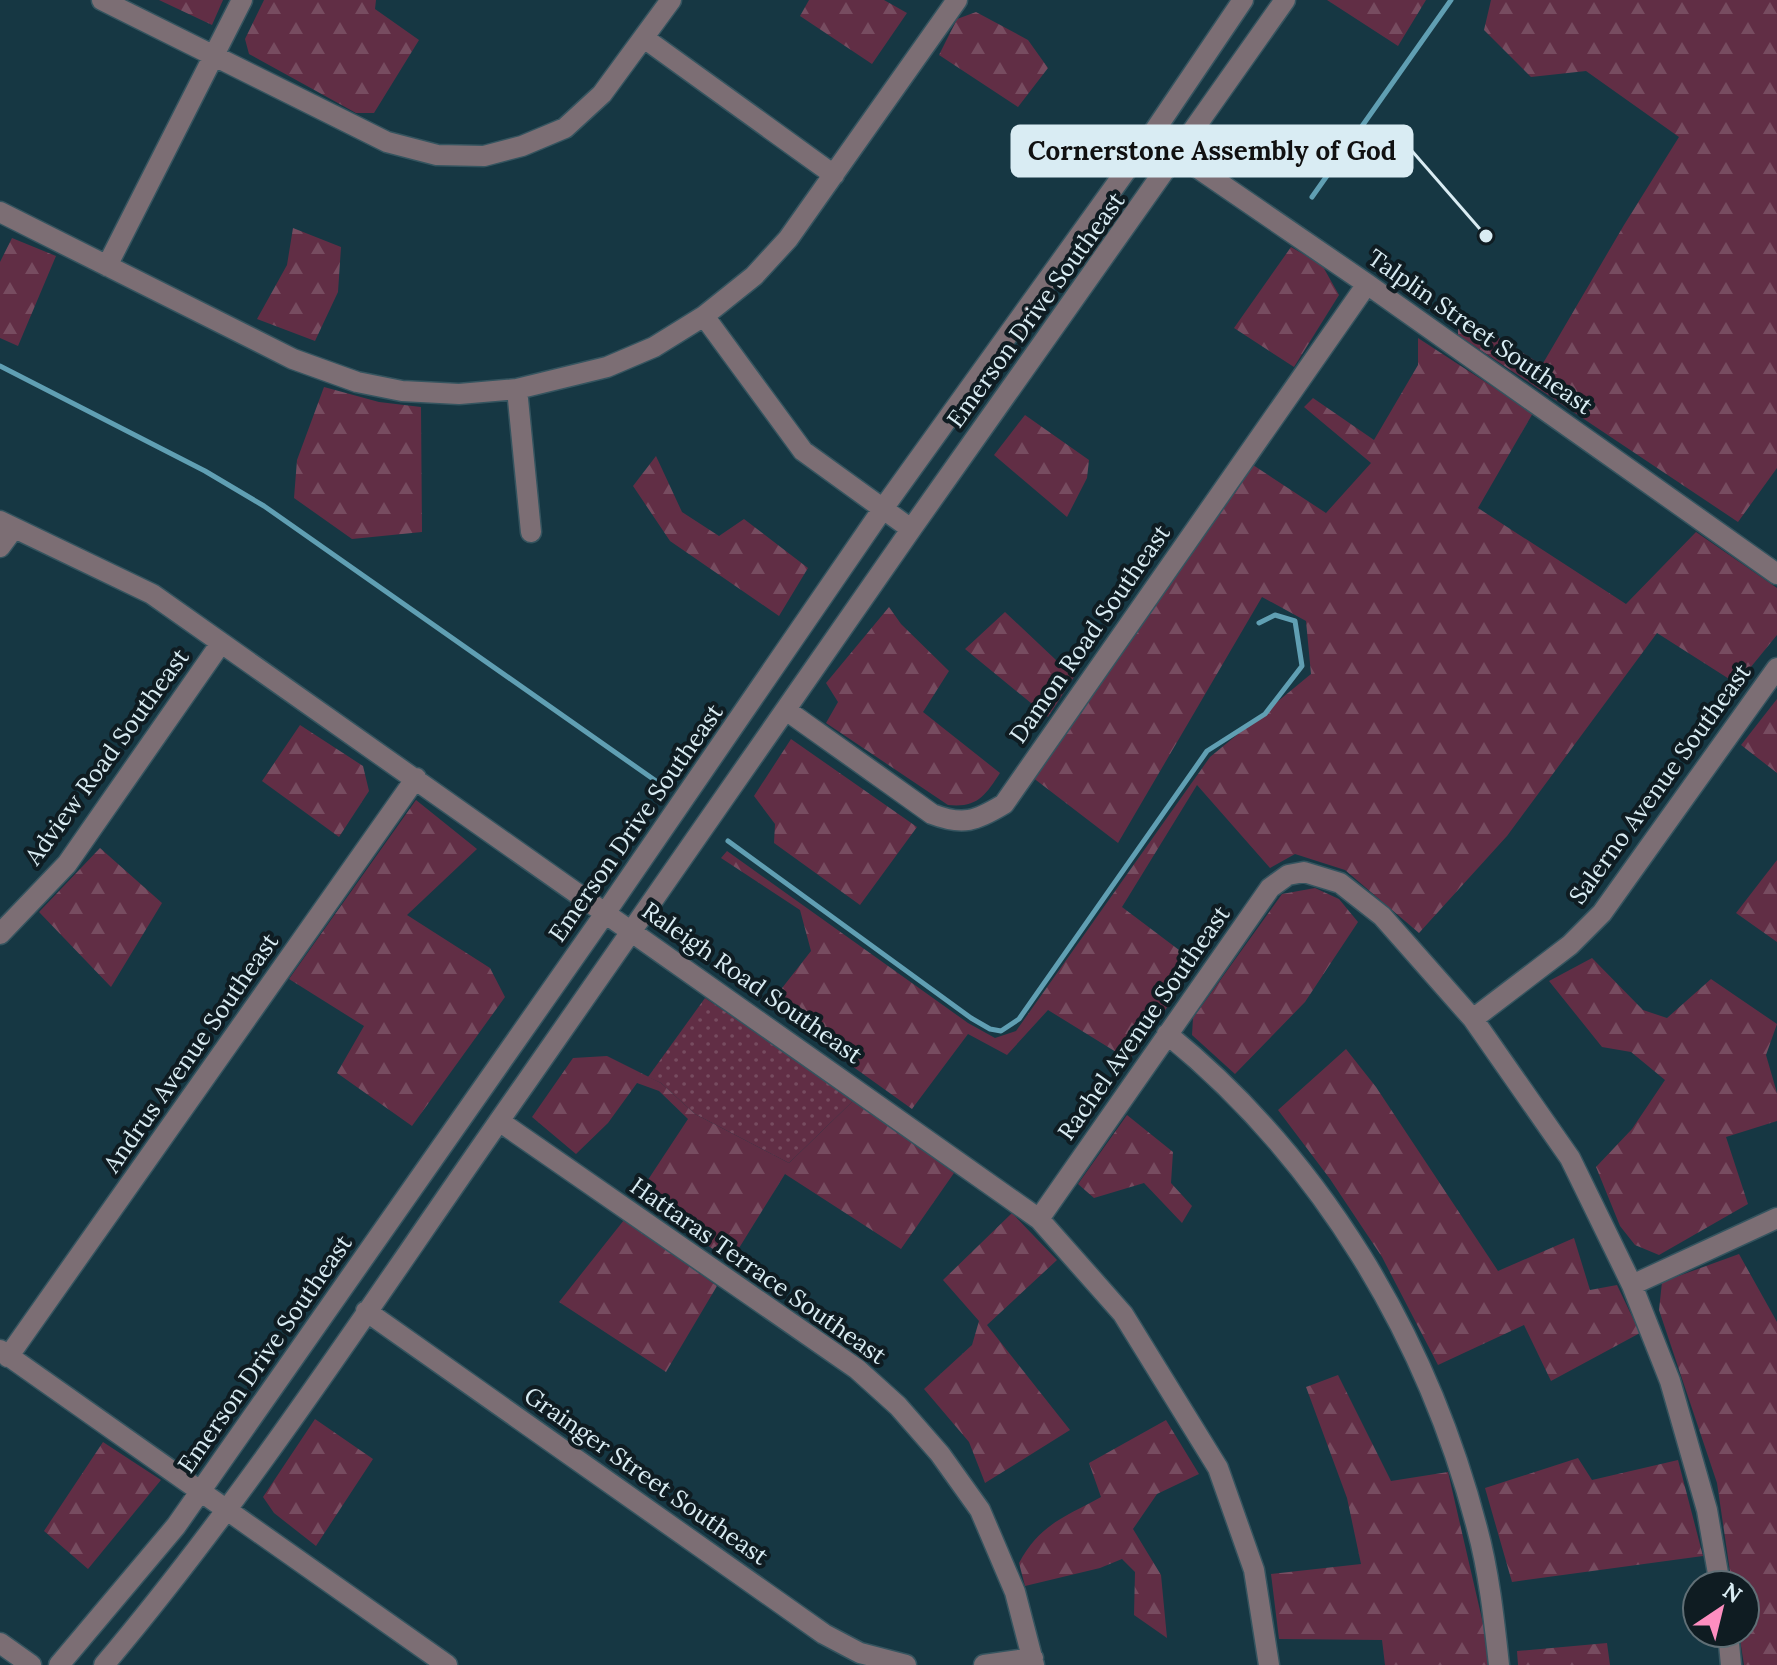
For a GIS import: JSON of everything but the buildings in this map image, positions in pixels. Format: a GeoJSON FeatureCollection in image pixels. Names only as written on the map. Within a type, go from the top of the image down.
{"type":"FeatureCollection","features":[{"type":"Feature","properties":{"kind":"street"},"geometry":{"type":"LineString","coordinates":[[102,0],[387,142],[437,155],[484,156],[522,146],[565,128],[602,94],[671,0]]}},
{"type":"Feature","properties":{"kind":"street"},"geometry":{"type":"LineString","coordinates":[[107,266],[242,0]]}},
{"type":"Feature","properties":{"kind":"street"},"geometry":{"type":"LineString","coordinates":[[0,212],[293,359],[357,382],[402,391],[459,394],[517,389],[607,367],[654,347],[704,316],[763,267],[788,239],[957,0]]}},
{"type":"Feature","properties":{"kind":"street","name":"Emerson Drive Southeast"},"geometry":{"type":"LineString","coordinates":[[59,1665],[138,1573],[199,1492],[606,912],[882,510],[1151,136],[1242,0]]}},
{"type":"Feature","properties":{"kind":"street","name":"Emerson Drive Southeast"},"geometry":{"type":"LineString","coordinates":[[104,1665],[157,1602],[225,1511],[1285,0]]}},
{"type":"Feature","properties":{"kind":"street"},"geometry":{"type":"LineString","coordinates":[[644,38],[834,175]]}},
{"type":"Feature","properties":{"kind":"street","name":"Talplin Street Southeast"},"geometry":{"type":"LineString","coordinates":[[1151,136],[1367,284],[1777,574]]}},
{"type":"Feature","properties":{"kind":"street","name":"Damon Road Southeast"},"geometry":{"type":"LineString","coordinates":[[786,710],[932,814],[953,822],[981,818],[1004,804],[1367,284]]}},
{"type":"Feature","properties":{"kind":"street"},"geometry":{"type":"LineString","coordinates":[[704,316],[803,451],[911,529]]}},
{"type":"Feature","properties":{"kind":"street"},"geometry":{"type":"LineString","coordinates":[[517,389],[531,532]]}},
{"type":"Feature","properties":{"kind":"street"},"geometry":{"type":"LineString","coordinates":[[0,547],[7,525]]}},
{"type":"Feature","properties":{"kind":"street","name":"Raleigh Road Southeast"},"geometry":{"type":"LineString","coordinates":[[7,525],[152,594],[1039,1219],[1123,1314],[1218,1468],[1254,1570],[1269,1665]]}},
{"type":"Feature","properties":{"kind":"street","name":"Adview Road Southeast"},"geometry":{"type":"LineString","coordinates":[[0,934],[67,864],[221,643]]}},
{"type":"Feature","properties":{"kind":"street","name":"Salerno Avenue Southeast"},"geometry":{"type":"LineString","coordinates":[[1473,1019],[1570,945],[1602,913],[1777,668]]}},
{"type":"Feature","properties":{"kind":"street","name":"Andrus Avenue Southeast"},"geometry":{"type":"LineString","coordinates":[[4,1353],[416,778]]}},
{"type":"Feature","properties":{"kind":"street","name":"Rachel Avenue Southeast"},"geometry":{"type":"LineString","coordinates":[[1039,1219],[1270,888],[1288,875],[1304,872],[1340,883],[1382,916],[1473,1019]]}},
{"type":"Feature","properties":{"kind":"street"},"geometry":{"type":"LineString","coordinates":[[1473,1019],[1570,1158],[1632,1285],[1670,1381],[1707,1510],[1717,1569]]}},
{"type":"Feature","properties":{"kind":"street"},"geometry":{"type":"LineString","coordinates":[[1167,1034],[1209,1068],[1257,1116],[1305,1173],[1355,1245],[1405,1331],[1446,1427],[1478,1529],[1499,1665]]}},
{"type":"Feature","properties":{"kind":"street","name":"Hattaras Terrace Southeast"},"geometry":{"type":"LineString","coordinates":[[499,1121],[857,1369],[898,1406],[940,1454],[980,1510],[1015,1592],[1034,1662]]}},
{"type":"Feature","properties":{"kind":"street"},"geometry":{"type":"LineString","coordinates":[[1632,1285],[1777,1218]]}},
{"type":"Feature","properties":{"kind":"street","name":"Grainger Street Southeast"},"geometry":{"type":"LineString","coordinates":[[366,1311],[824,1634],[860,1653],[906,1665]]}},
{"type":"Feature","properties":{"kind":"street"},"geometry":{"type":"LineString","coordinates":[[4,1353],[447,1665]]}},
{"type":"Feature","properties":{"kind":"street"},"geometry":{"type":"LineString","coordinates":[[0,1643],[31,1665]]}},
{"type":"Feature","properties":{"kind":"street"},"geometry":{"type":"LineString","coordinates":[[984,1665],[1034,1662]]}},
{"type":"Feature","properties":{"kind":"green space"},"geometry":{"type":"Polygon","coordinates":[[[159,0],[223,0],[212,25],[159,0]]]}},
{"type":"Feature","properties":{"kind":"green space"},"geometry":{"type":"Polygon","coordinates":[[[264,0],[376,0],[375,9],[419,40],[374,113],[356,113],[249,54],[245,39],[264,0]]]}},
{"type":"Feature","properties":{"kind":"green space"},"geometry":{"type":"Polygon","coordinates":[[[809,0],[884,0],[907,13],[872,64],[800,16],[809,0]]]}},
{"type":"Feature","properties":{"kind":"green space"},"geometry":{"type":"Polygon","coordinates":[[[1327,0],[1426,0],[1398,46],[1327,0]]]}},
{"type":"Feature","properties":{"kind":"green space"},"geometry":{"type":"Polygon","coordinates":[[[1491,0],[1777,0],[1777,468],[1738,522],[1458,335],[1458,312],[1542,365],[1679,137],[1586,71],[1531,77],[1484,30],[1491,0]]]}},
{"type":"Feature","properties":{"kind":"green space"},"geometry":{"type":"Polygon","coordinates":[[[976,12],[1028,40],[1048,68],[1018,107],[939,55],[957,19],[976,12]]]}},
{"type":"Feature","properties":{"kind":"green space"},"geometry":{"type":"Polygon","coordinates":[[[293,228],[341,247],[338,292],[315,341],[257,319],[287,265],[293,228]]]}},
{"type":"Feature","properties":{"kind":"green space"},"geometry":{"type":"Polygon","coordinates":[[[12,238],[56,256],[18,346],[0,338],[0,262],[12,238]]]}},
{"type":"Feature","properties":{"kind":"green space"},"geometry":{"type":"Polygon","coordinates":[[[1291,247],[1322,265],[1339,295],[1294,367],[1234,328],[1291,247]]]}},
{"type":"Feature","properties":{"kind":"green space"},"geometry":{"type":"Polygon","coordinates":[[[1418,338],[1533,413],[1478,508],[1626,604],[1696,532],[1777,588],[1777,635],[1737,684],[1657,633],[1507,836],[1419,933],[1345,870],[1295,854],[1270,868],[1197,785],[1122,907],[1187,956],[1184,984],[1129,1060],[1048,1010],[1007,1055],[968,1034],[912,1109],[768,1006],[811,951],[800,910],[721,858],[727,851],[968,1023],[995,1038],[1016,1031],[1210,757],[1311,674],[1306,621],[1262,597],[1118,843],[1032,777],[1250,463],[1326,513],[1371,463],[1304,407],[1313,398],[1374,440],[1418,365],[1418,338]]]}},
{"type":"Feature","properties":{"kind":"green space"},"geometry":{"type":"Polygon","coordinates":[[[324,387],[379,402],[421,407],[422,532],[352,539],[294,498],[297,460],[324,387]]]}},
{"type":"Feature","properties":{"kind":"green space"},"geometry":{"type":"Polygon","coordinates":[[[1025,415],[1089,460],[1087,478],[1067,517],[994,455],[1025,415]]]}},
{"type":"Feature","properties":{"kind":"green space"},"geometry":{"type":"Polygon","coordinates":[[[656,456],[682,512],[719,536],[744,519],[808,568],[779,616],[670,541],[633,486],[656,456]]]}},
{"type":"Feature","properties":{"kind":"green space"},"geometry":{"type":"Polygon","coordinates":[[[889,607],[901,624],[949,671],[923,712],[1000,773],[985,794],[973,802],[948,805],[826,723],[838,702],[826,683],[889,607]]]}},
{"type":"Feature","properties":{"kind":"green space"},"geometry":{"type":"Polygon","coordinates":[[[1005,612],[1074,677],[1048,717],[965,649],[1005,612]]]}},
{"type":"Feature","properties":{"kind":"green space"},"geometry":{"type":"Polygon","coordinates":[[[1777,699],[1777,773],[1741,745],[1777,699]]]}},
{"type":"Feature","properties":{"kind":"green space"},"geometry":{"type":"Polygon","coordinates":[[[300,725],[363,766],[369,791],[339,837],[262,781],[300,725]]]}},
{"type":"Feature","properties":{"kind":"green space"},"geometry":{"type":"Polygon","coordinates":[[[791,739],[917,827],[860,905],[774,843],[775,824],[754,796],[791,739]]]}},
{"type":"Feature","properties":{"kind":"green space"},"geometry":{"type":"Polygon","coordinates":[[[416,800],[477,849],[407,915],[490,968],[505,997],[412,1126],[337,1073],[364,1026],[289,979],[416,800]]]}},
{"type":"Feature","properties":{"kind":"green space"},"geometry":{"type":"Polygon","coordinates":[[[100,848],[162,903],[111,987],[39,912],[100,848]]]}},
{"type":"Feature","properties":{"kind":"green space"},"geometry":{"type":"Polygon","coordinates":[[[1777,860],[1777,942],[1736,913],[1777,860]]]}},
{"type":"Feature","properties":{"kind":"green space"},"geometry":{"type":"Polygon","coordinates":[[[1315,888],[1339,899],[1358,922],[1305,1002],[1235,1074],[1192,1035],[1193,1018],[1282,894],[1315,888]]]}},
{"type":"Feature","properties":{"kind":"green space"},"geometry":{"type":"Polygon","coordinates":[[[1592,958],[1643,1010],[1667,1018],[1711,979],[1777,1024],[1766,1055],[1777,1093],[1777,1121],[1726,1137],[1748,1204],[1659,1255],[1635,1245],[1620,1226],[1596,1167],[1632,1129],[1665,1080],[1631,1052],[1602,1047],[1549,981],[1592,958]]]}},
{"type":"Feature","properties":{"kind":"green space"},"geometry":{"type":"Polygon","coordinates":[[[705,998],[855,1099],[789,1163],[695,1114],[661,1083],[648,1077],[705,998]]]}},
{"type":"Feature","properties":{"kind":"green space"},"geometry":{"type":"Polygon","coordinates":[[[1346,1049],[1376,1087],[1498,1271],[1574,1238],[1590,1290],[1617,1285],[1640,1333],[1551,1381],[1524,1325],[1438,1365],[1382,1257],[1330,1179],[1278,1110],[1346,1049]]]}},
{"type":"Feature","properties":{"kind":"green space"},"geometry":{"type":"Polygon","coordinates":[[[607,1056],[661,1083],[695,1114],[789,1163],[855,1099],[954,1173],[901,1249],[785,1174],[731,1261],[636,1198],[688,1119],[659,1091],[637,1083],[608,1123],[576,1154],[532,1117],[573,1058],[607,1056]]]}},
{"type":"Feature","properties":{"kind":"green space"},"geometry":{"type":"Polygon","coordinates":[[[1127,1115],[1173,1152],[1171,1183],[1192,1206],[1182,1223],[1144,1183],[1094,1198],[1078,1184],[1127,1115]]]}},
{"type":"Feature","properties":{"kind":"green space"},"geometry":{"type":"Polygon","coordinates":[[[1012,1213],[1057,1260],[987,1325],[1070,1430],[985,1483],[969,1442],[924,1389],[972,1345],[979,1321],[943,1280],[1012,1213]]]}},
{"type":"Feature","properties":{"kind":"green space"},"geometry":{"type":"Polygon","coordinates":[[[624,1220],[717,1286],[666,1372],[559,1302],[624,1220]]]}},
{"type":"Feature","properties":{"kind":"green space"},"geometry":{"type":"Polygon","coordinates":[[[1739,1254],[1777,1322],[1777,1665],[1744,1665],[1742,1649],[1761,1649],[1761,1569],[1730,1569],[1717,1483],[1659,1310],[1662,1282],[1739,1254]]]}},
{"type":"Feature","properties":{"kind":"green space"},"geometry":{"type":"Polygon","coordinates":[[[1338,1375],[1391,1481],[1448,1472],[1485,1632],[1488,1665],[1385,1665],[1382,1640],[1279,1639],[1271,1574],[1361,1564],[1347,1498],[1306,1387],[1338,1375]]]}},
{"type":"Feature","properties":{"kind":"green space"},"geometry":{"type":"Polygon","coordinates":[[[315,1419],[373,1459],[316,1546],[274,1513],[263,1497],[315,1419]]]}},
{"type":"Feature","properties":{"kind":"green space"},"geometry":{"type":"Polygon","coordinates":[[[1166,1420],[1199,1474],[1157,1494],[1133,1529],[1161,1575],[1167,1638],[1134,1615],[1135,1572],[1122,1559],[1100,1568],[1025,1586],[1019,1563],[1045,1530],[1101,1497],[1089,1463],[1166,1420]]]}},
{"type":"Feature","properties":{"kind":"green space"},"geometry":{"type":"Polygon","coordinates":[[[103,1442],[161,1480],[88,1569],[44,1531],[103,1442]]]}},
{"type":"Feature","properties":{"kind":"green space"},"geometry":{"type":"Polygon","coordinates":[[[1578,1458],[1592,1480],[1678,1460],[1703,1556],[1512,1582],[1485,1488],[1578,1458]]]}},
{"type":"Feature","properties":{"kind":"green space"},"geometry":{"type":"Polygon","coordinates":[[[1607,1643],[1610,1665],[1518,1665],[1517,1651],[1607,1643]]]}},
{"type":"Feature","properties":{"kind":"waterway"},"geometry":{"type":"LineString","coordinates":[[1312,197],[1451,0]]}},
{"type":"Feature","properties":{"kind":"waterway"},"geometry":{"type":"LineString","coordinates":[[0,366],[205,471],[264,506],[656,781]]}},
{"type":"Feature","properties":{"kind":"waterway"},"geometry":{"type":"LineString","coordinates":[[728,841],[971,1018],[990,1029],[1001,1031],[1019,1019],[1207,751],[1265,714],[1302,666],[1295,621],[1275,615],[1259,623]]}},
{"type":"Feature","properties":{"kind":"place","name":"Cornerstone Assembly of God"},"geometry":{"type":"Point","coordinates":[1486,236]}}]}
